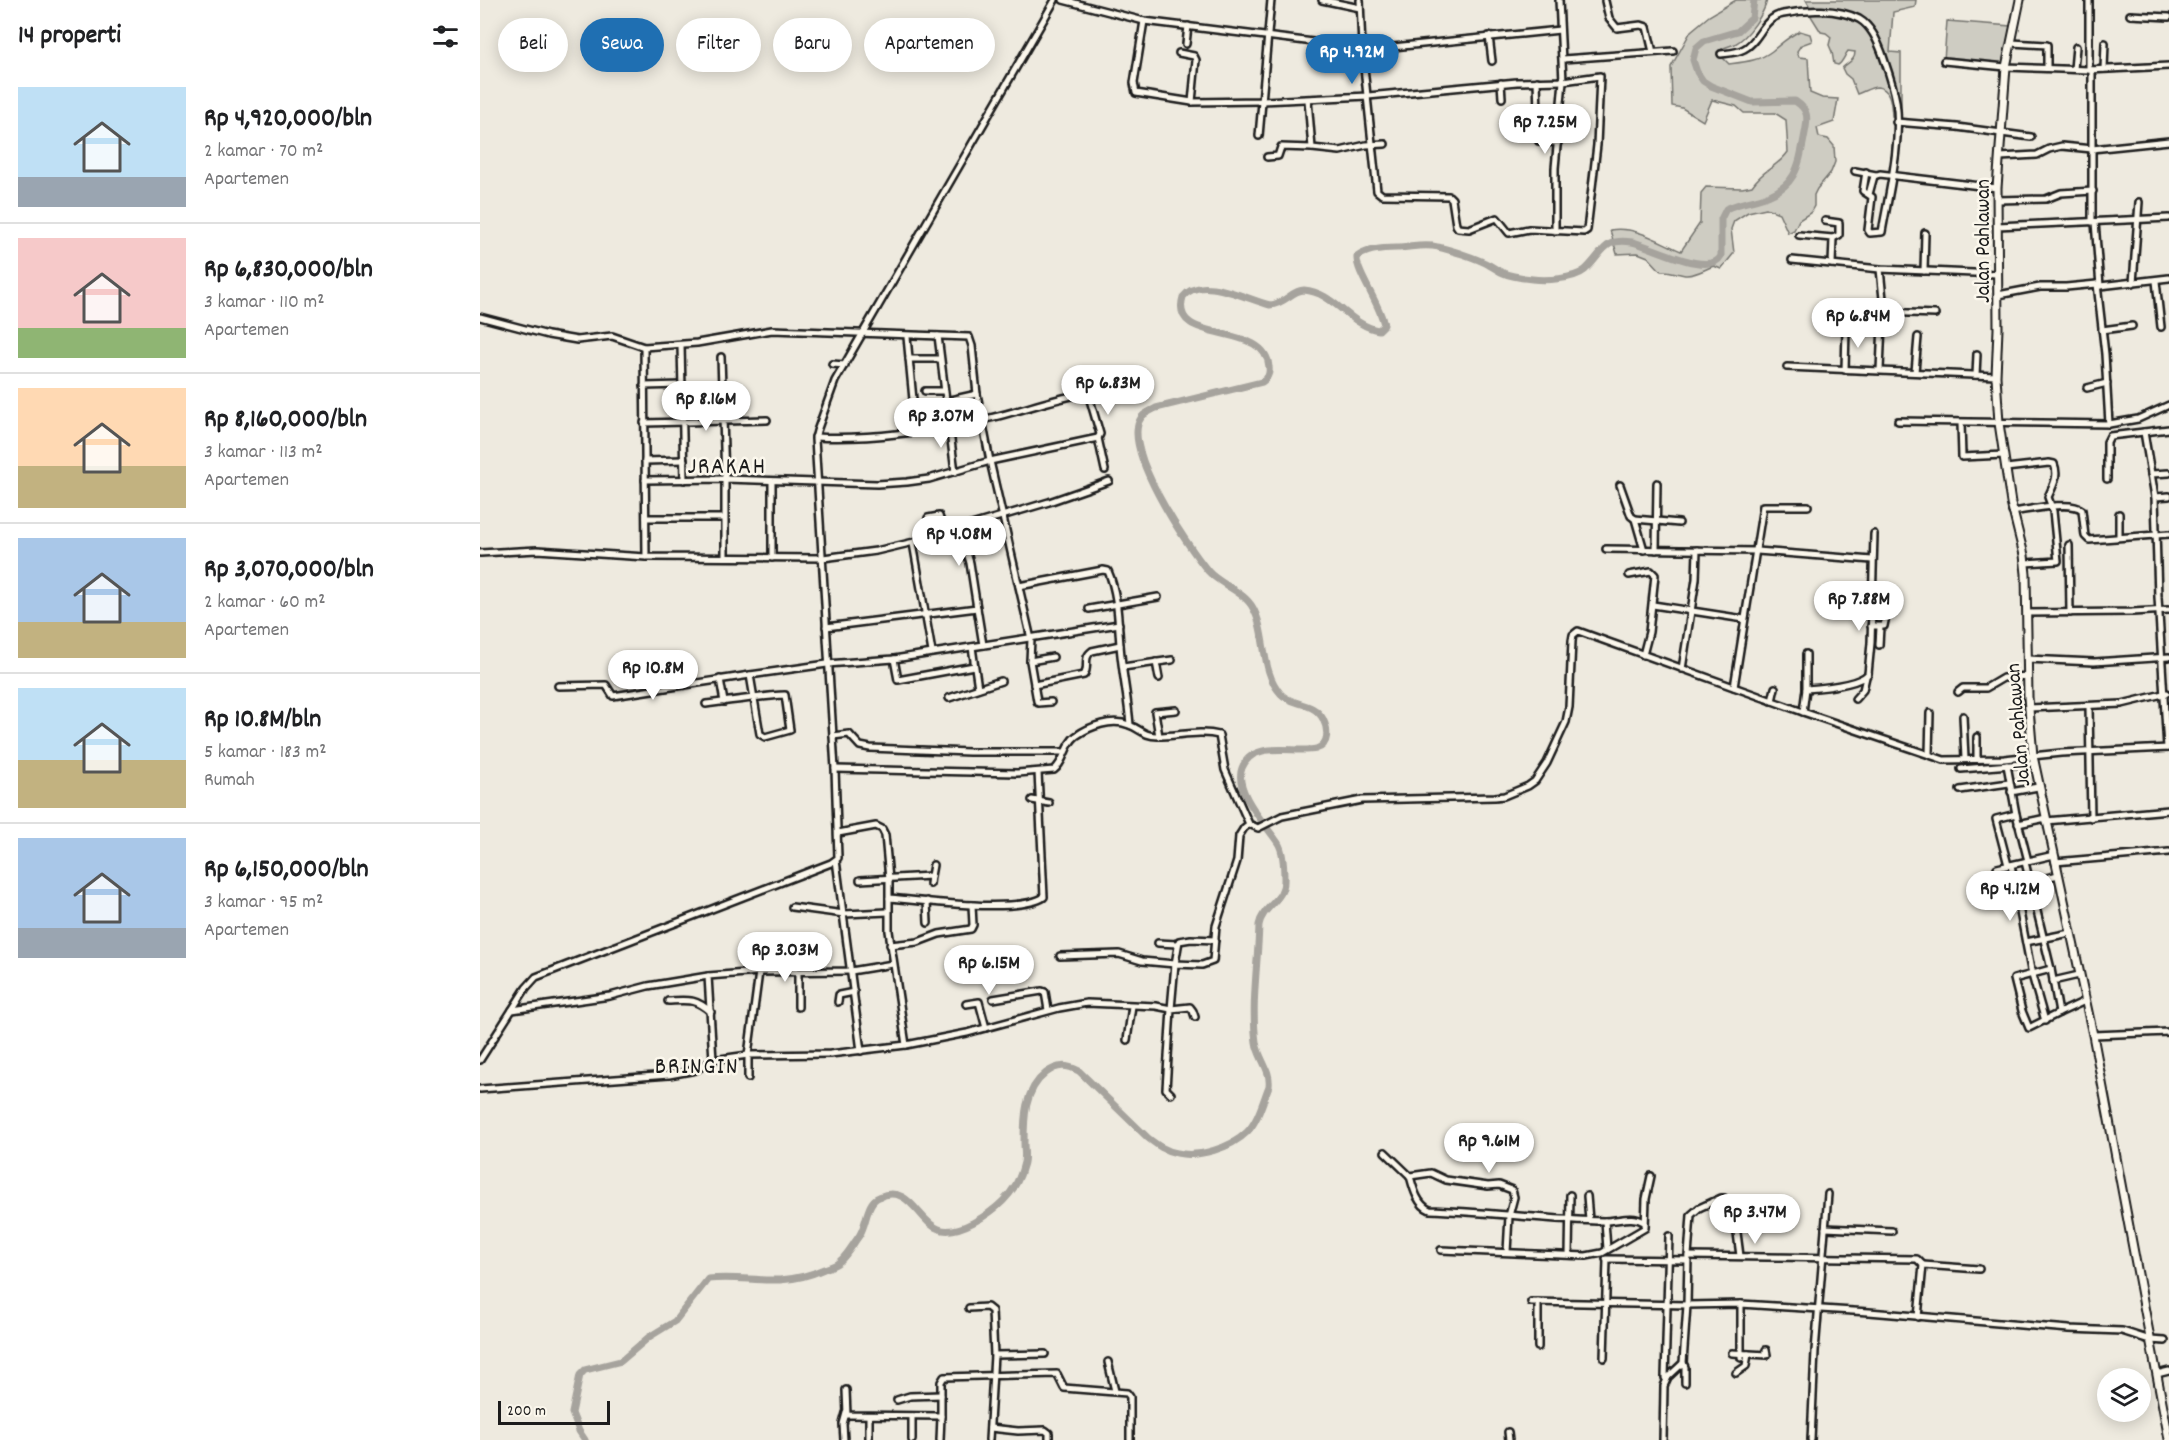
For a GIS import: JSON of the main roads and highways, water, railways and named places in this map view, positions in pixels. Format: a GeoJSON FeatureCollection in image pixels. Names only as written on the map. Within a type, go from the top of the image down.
{"type":"FeatureCollection","features":[{"type":"Feature","properties":{"kind":"main road","name":"Jalan Pahlawan"},"geometry":{"type":"LineString","coordinates":[[2020,0],[2006,67],[1997,188],[1996,376],[1999,423],[2013,512],[2025,563],[2029,708],[2033,760],[2093,1035],[2169,1439]]}},
{"type":"Feature","properties":{"kind":"waterway"},"geometry":{"type":"LineString","coordinates":[[585,1440],[572,1413],[580,1375],[585,1370],[621,1361],[649,1337],[675,1321],[708,1279],[797,1278],[833,1266],[846,1255],[859,1236],[869,1209],[875,1200],[890,1194],[906,1199],[932,1225],[947,1230],[973,1223],[997,1206],[1015,1185],[1024,1163],[1024,1124],[1029,1096],[1039,1080],[1055,1068],[1066,1067],[1079,1071],[1148,1138],[1173,1152],[1204,1153],[1232,1143],[1247,1132],[1260,1110],[1269,1086],[1268,1074],[1257,1048],[1255,1028],[1254,998],[1259,925],[1265,912],[1281,893],[1284,870],[1283,856],[1278,843],[1252,808],[1242,787],[1242,768],[1247,759],[1265,751],[1307,750],[1321,747],[1326,740],[1327,732],[1319,713],[1308,706],[1286,698],[1274,685],[1253,608],[1244,597],[1213,576],[1186,541],[1159,496],[1140,451],[1137,432],[1141,418],[1146,413],[1156,408],[1262,382],[1269,374],[1264,353],[1252,343],[1203,329],[1190,322],[1182,312],[1183,297],[1191,290],[1212,288],[1270,305],[1304,290],[1315,292],[1333,302],[1359,322],[1379,330],[1384,325],[1382,316],[1358,264],[1357,257],[1366,252],[1387,248],[1433,246],[1484,262],[1508,275],[1538,280],[1560,279],[1580,273],[1609,244],[1622,241],[1641,244],[1693,262],[1705,264],[1715,262],[1721,256],[1721,219],[1726,209],[1762,198],[1783,188],[1798,165],[1806,128],[1805,111],[1795,101],[1752,102],[1711,86],[1703,81],[1697,72],[1693,60],[1696,48],[1704,41],[1738,31],[1752,18],[1754,0]]}},
{"type":"Feature","properties":{"kind":"district","name":"JRAKAH"},"geometry":{"type":"Point","coordinates":[727,465]}},
{"type":"Feature","properties":{"kind":"district","name":"BRINGIN"},"geometry":{"type":"Point","coordinates":[697,1065]}}]}
